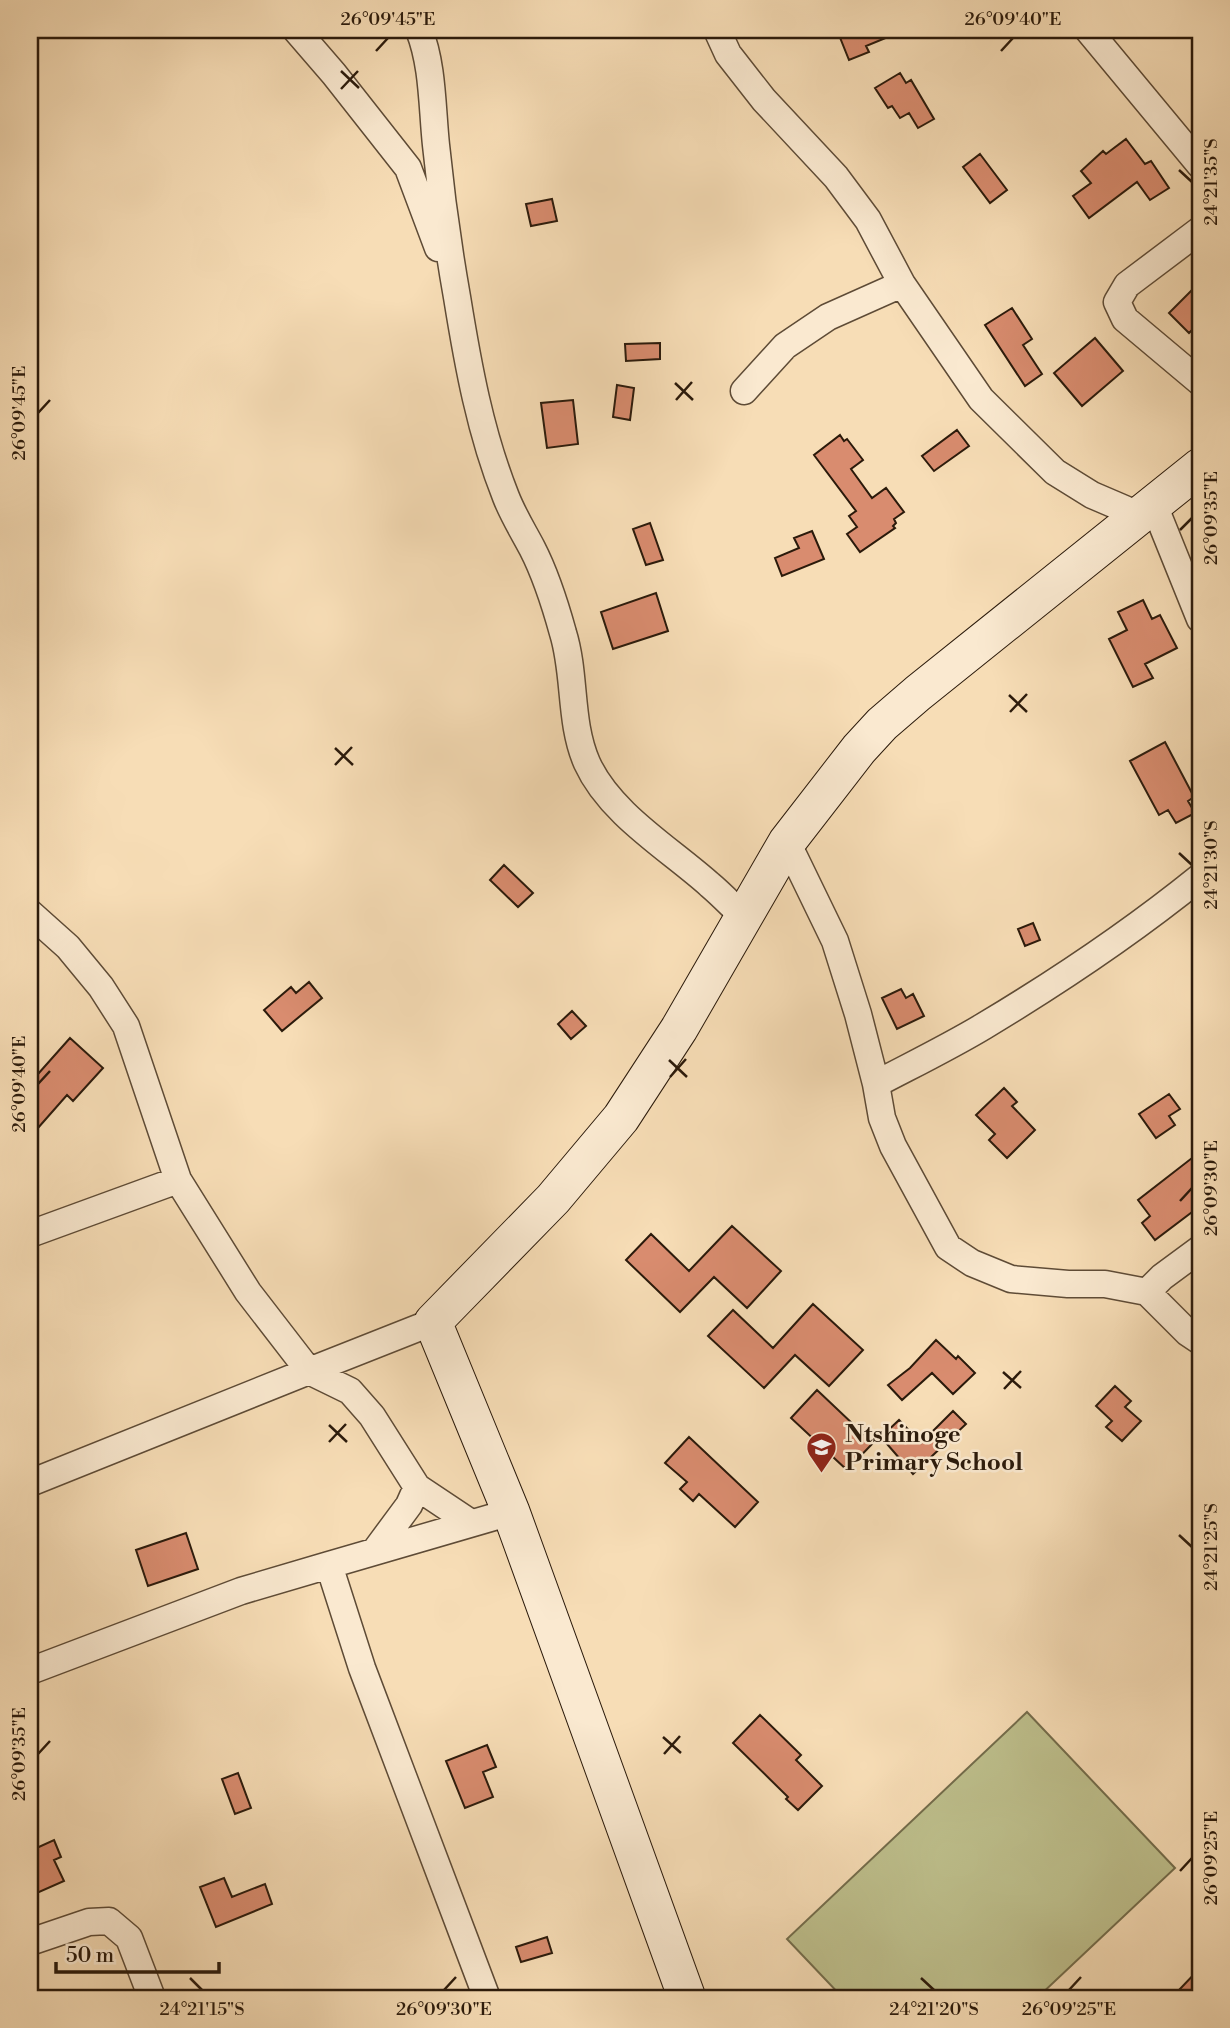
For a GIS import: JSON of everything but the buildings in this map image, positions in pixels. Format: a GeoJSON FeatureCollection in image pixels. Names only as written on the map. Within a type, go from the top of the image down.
{"type":"FeatureCollection","features":[{"type":"Feature","properties":{"kind":"street"},"geometry":{"type":"LineString","coordinates":[[296,30],[408,168],[456,296]]}},
{"type":"Feature","properties":{"kind":"street"},"geometry":{"type":"LineString","coordinates":[[419,30],[428,64],[441,193],[456,296],[484,436],[506,497],[533,550],[550,592],[564,636],[572,675],[575,718],[587,763],[610,797],[634,821],[745,918]]}},
{"type":"Feature","properties":{"kind":"street"},"geometry":{"type":"LineString","coordinates":[[717,30],[728,54],[764,100],[836,177],[869,220],[902,284],[981,399],[1055,472],[1092,495],[1147,510],[1200,620]]}},
{"type":"Feature","properties":{"kind":"street"},"geometry":{"type":"LineString","coordinates":[[1088,30],[1200,165]]}},
{"type":"Feature","properties":{"kind":"street"},"geometry":{"type":"LineString","coordinates":[[1200,230],[1127,285],[1117,302],[1125,318],[1200,382]]}},
{"type":"Feature","properties":{"kind":"street"},"geometry":{"type":"LineString","coordinates":[[744,391],[785,346],[828,317],[902,284]]}},
{"type":"Feature","properties":{"kind":"street"},"geometry":{"type":"LineString","coordinates":[[30,1483],[433,1322],[554,1199],[621,1118],[679,1029],[787,842],[859,749],[882,724],[1200,467]]}},
{"type":"Feature","properties":{"kind":"street"},"geometry":{"type":"LineString","coordinates":[[787,842],[835,941],[858,1014],[882,1118],[892,1146],[947,1247],[972,1263],[1011,1279],[1105,1284],[1147,1292],[1188,1333],[1200,1340]]}},
{"type":"Feature","properties":{"kind":"street"},"geometry":{"type":"LineString","coordinates":[[876,1084],[983,1027],[1149,918],[1200,877]]}},
{"type":"Feature","properties":{"kind":"street"},"geometry":{"type":"LineString","coordinates":[[30,913],[77,957],[102,987],[126,1026],[178,1180],[248,1292],[309,1371],[350,1391],[372,1416],[417,1487],[471,1523]]}},
{"type":"Feature","properties":{"kind":"street"},"geometry":{"type":"LineString","coordinates":[[30,1234],[178,1180]]}},
{"type":"Feature","properties":{"kind":"street"},"geometry":{"type":"LineString","coordinates":[[1147,1292],[1162,1277],[1200,1249]]}},
{"type":"Feature","properties":{"kind":"street"},"geometry":{"type":"LineString","coordinates":[[433,1322],[511,1512],[687,1998]]}},
{"type":"Feature","properties":{"kind":"street"},"geometry":{"type":"LineString","coordinates":[[375,1552],[417,1487]]}},
{"type":"Feature","properties":{"kind":"street"},"geometry":{"type":"LineString","coordinates":[[30,1671],[240,1591],[511,1512]]}},
{"type":"Feature","properties":{"kind":"street"},"geometry":{"type":"LineString","coordinates":[[329,1565],[362,1668],[487,1998]]}},
{"type":"Feature","properties":{"kind":"street"},"geometry":{"type":"LineString","coordinates":[[30,1942],[89,1923],[109,1921],[129,1938],[152,1998]]}},
{"type":"Feature","properties":{"kind":"green space"},"geometry":{"type":"Polygon","coordinates":[[[1027,1712],[1175,1868],[1037,1998],[843,1998],[787,1939],[1027,1712]]]}},
{"type":"Feature","properties":{"kind":"place","name":"Ntshinoge Primary School"},"geometry":{"type":"Point","coordinates":[822,1475]}}]}
